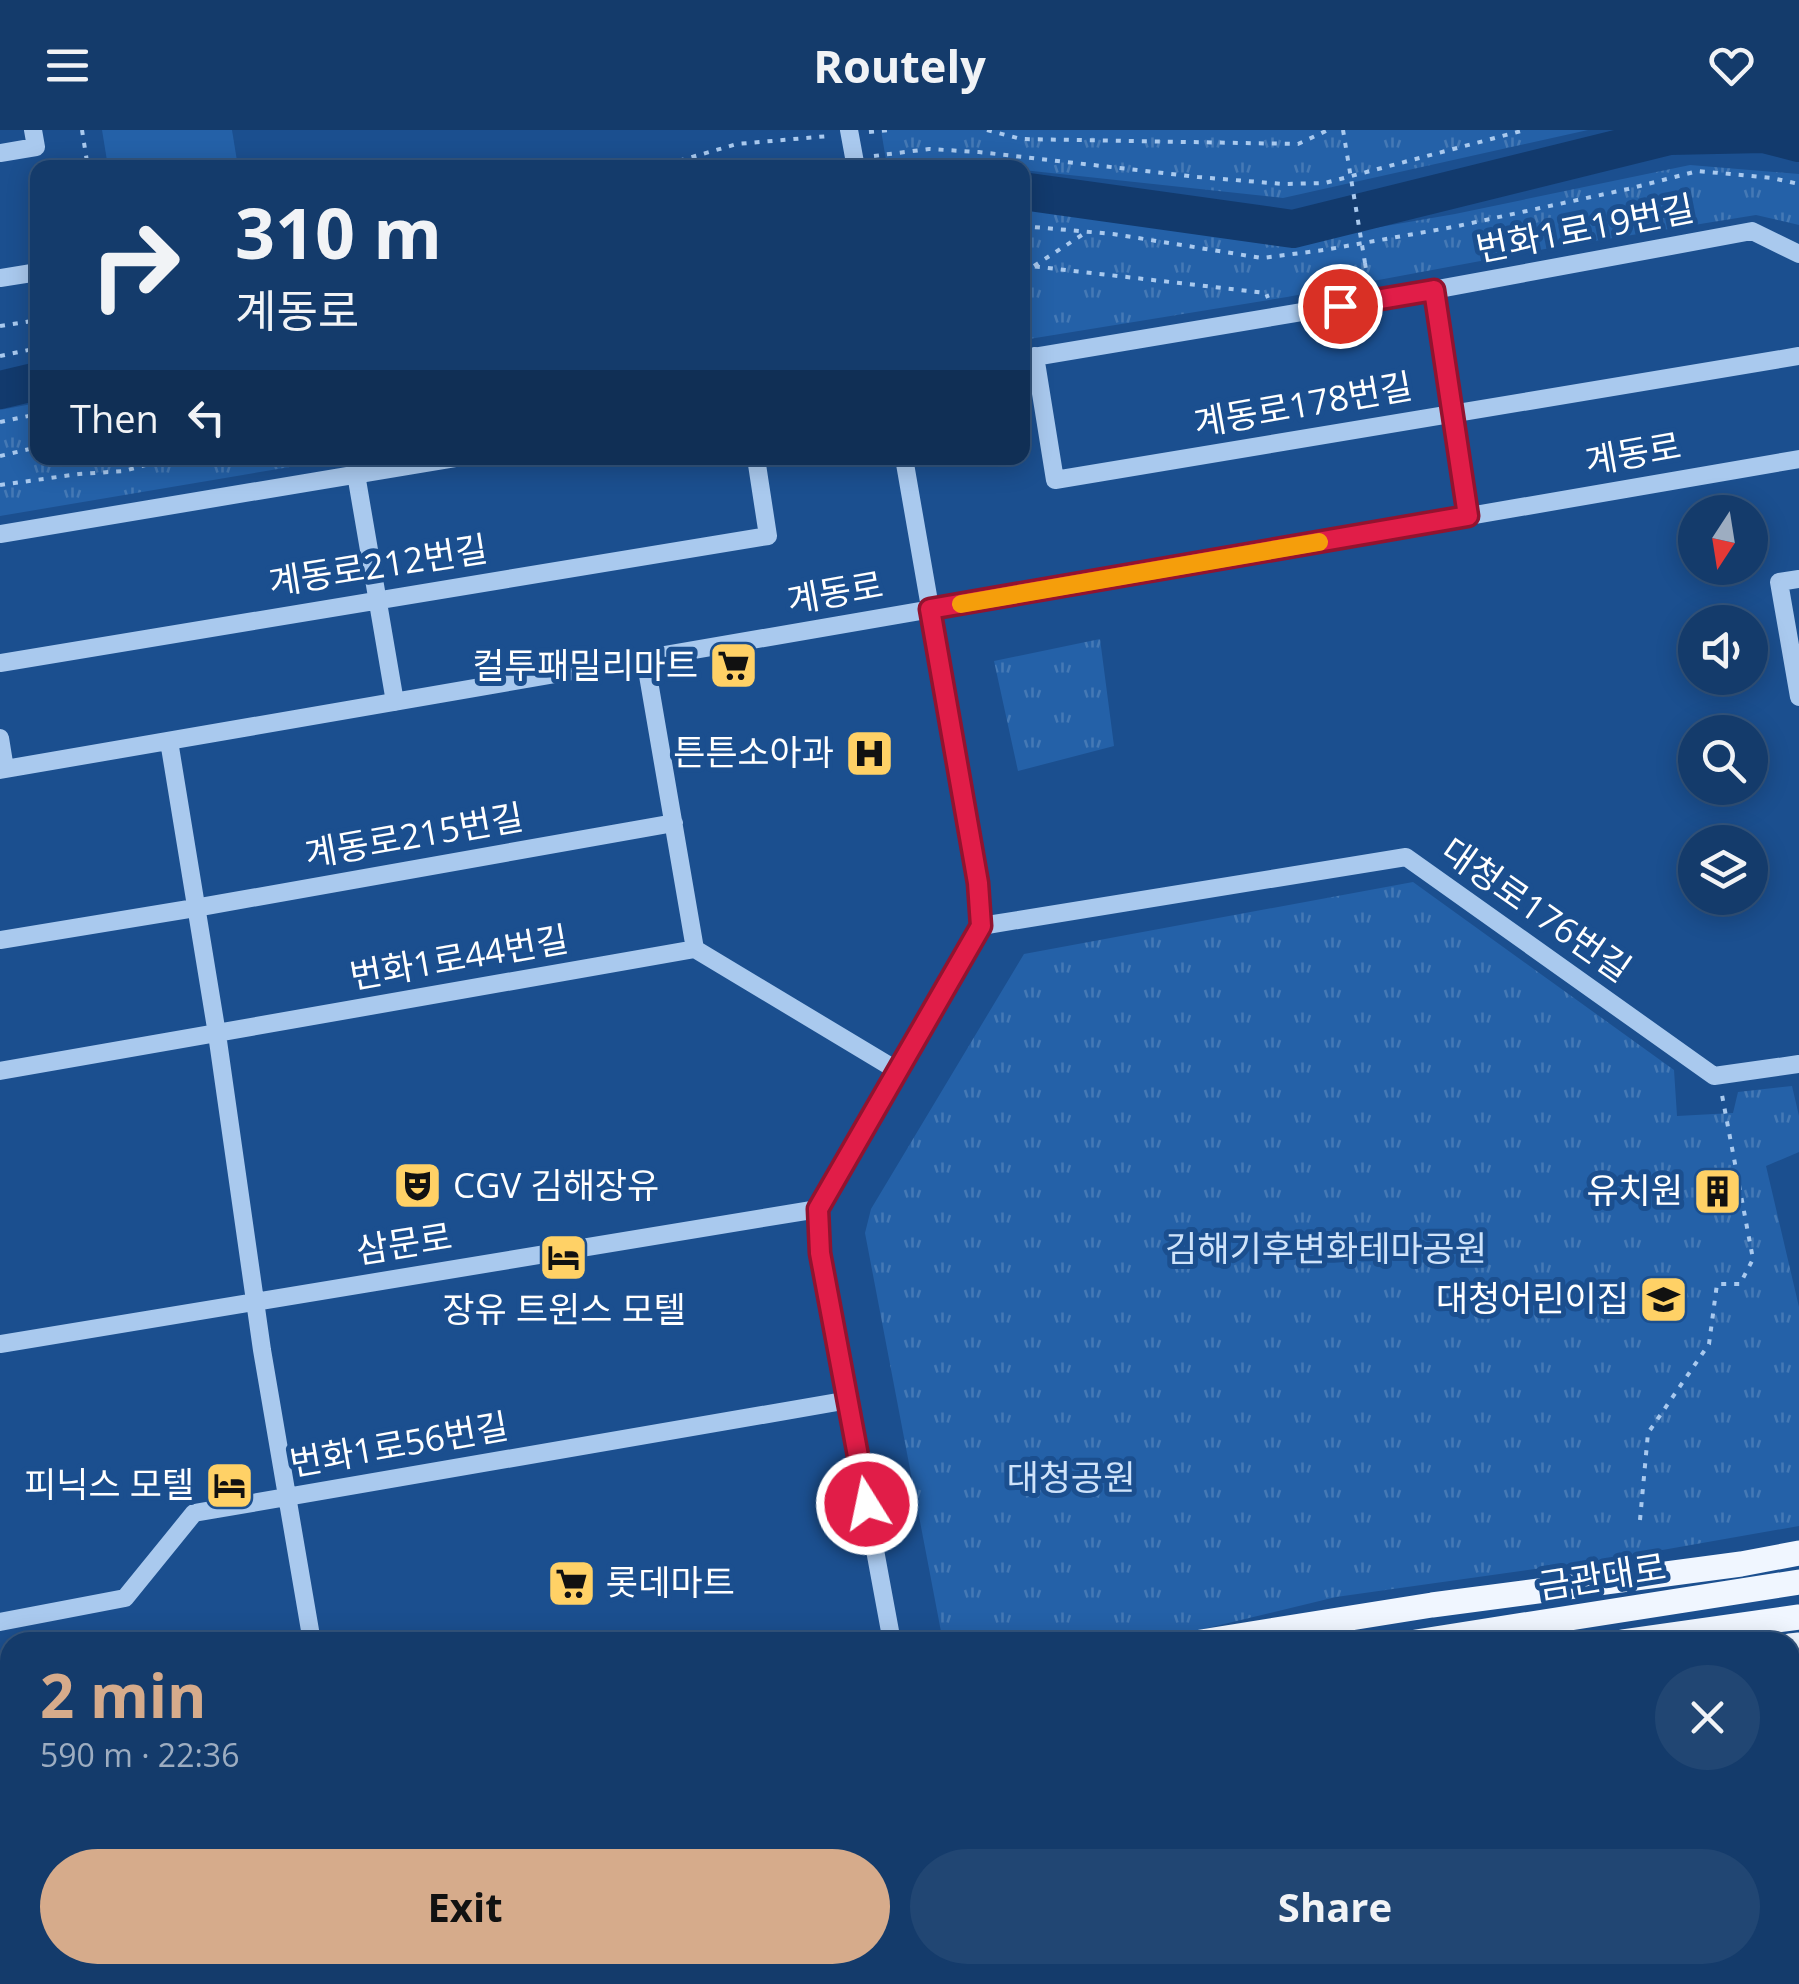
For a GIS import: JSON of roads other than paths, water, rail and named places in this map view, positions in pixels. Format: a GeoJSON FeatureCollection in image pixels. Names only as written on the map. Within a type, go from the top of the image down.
{"type":"FeatureCollection","features":[{"type":"Feature","properties":{"kind":"main road"},"geometry":{"type":"LineString","coordinates":[[1263,1632],[1799,1553]]}},
{"type":"Feature","properties":{"kind":"main road"},"geometry":{"type":"LineString","coordinates":[[1597,1614],[1740,1564]]}},
{"type":"Feature","properties":{"kind":"main road","name":"금관대로"},"geometry":{"type":"LineString","coordinates":[[1481,1632],[1799,1582]]}},
{"type":"Feature","properties":{"kind":"main road","name":"금관대로"},"geometry":{"type":"LineString","coordinates":[[1691,1632],[1799,1616]]}},
{"type":"Feature","properties":{"kind":"street"},"geometry":{"type":"LineString","coordinates":[[0,153],[36,146],[33,130]]}},
{"type":"Feature","properties":{"kind":"street"},"geometry":{"type":"LineString","coordinates":[[840,133],[846,160]]}},
{"type":"Feature","properties":{"kind":"street","name":"번화1로19번길"},"geometry":{"type":"LineString","coordinates":[[1030,358],[1434,290],[1752,231],[1799,254]]}},
{"type":"Feature","properties":{"kind":"street"},"geometry":{"type":"LineString","coordinates":[[0,278],[30,273]]}},
{"type":"Feature","properties":{"kind":"street"},"geometry":{"type":"LineString","coordinates":[[1434,290],[1468,516]]}},
{"type":"Feature","properties":{"kind":"street","name":"계동로178번길"},"geometry":{"type":"LineString","coordinates":[[1030,363],[1055,480],[1799,356]]}},
{"type":"Feature","properties":{"kind":"street","name":"계동로"},"geometry":{"type":"LineString","coordinates":[[3,770],[1799,458]]}},
{"type":"Feature","properties":{"kind":"street"},"geometry":{"type":"LineString","coordinates":[[0,534],[412,465]]}},
{"type":"Feature","properties":{"kind":"street","name":"계동로212번길"},"geometry":{"type":"LineString","coordinates":[[0,663],[768,536],[757,465]]}},
{"type":"Feature","properties":{"kind":"street"},"geometry":{"type":"LineString","coordinates":[[890,1632],[820,1253],[818,1209],[981,926],[978,883],[905,465]]}},
{"type":"Feature","properties":{"kind":"street"},"geometry":{"type":"LineString","coordinates":[[356,474],[395,702]]}},
{"type":"Feature","properties":{"kind":"street"},"geometry":{"type":"LineString","coordinates":[[1799,578],[1779,582],[1799,697]]}},
{"type":"Feature","properties":{"kind":"street"},"geometry":{"type":"LineString","coordinates":[[645,658],[695,949],[898,1071]]}},
{"type":"Feature","properties":{"kind":"street"},"geometry":{"type":"LineString","coordinates":[[0,738],[3,770]]}},
{"type":"Feature","properties":{"kind":"street"},"geometry":{"type":"LineString","coordinates":[[169,740],[217,1034],[262,1350],[310,1632]]}},
{"type":"Feature","properties":{"kind":"street","name":"계동로215번길"},"geometry":{"type":"LineString","coordinates":[[0,940],[674,822]]}},
{"type":"Feature","properties":{"kind":"street","name":"대청로176번길"},"geometry":{"type":"LineString","coordinates":[[981,926],[1406,857],[1714,1076],[1799,1064]]}},
{"type":"Feature","properties":{"kind":"street","name":"번화1로44번길"},"geometry":{"type":"LineString","coordinates":[[0,1072],[695,949]]}},
{"type":"Feature","properties":{"kind":"street","name":"삼문로"},"geometry":{"type":"LineString","coordinates":[[0,1344],[818,1209]]}},
{"type":"Feature","properties":{"kind":"street","name":"번화1로56번길"},"geometry":{"type":"LineString","coordinates":[[0,1622],[126,1598],[194,1513],[849,1400]]}},
{"type":"Feature","properties":{"kind":"waterway"},"geometry":{"type":"LineString","coordinates":[[1030,192],[1293,229],[1669,136],[1764,134],[1799,143]]}},
{"type":"Feature","properties":{"kind":"waterway"},"geometry":{"type":"LineString","coordinates":[[0,390],[30,383]]}},
{"type":"Feature","properties":{"kind":"place","name":"컬투패밀리마트"},"geometry":{"type":"Point","coordinates":[733,666]}},
{"type":"Feature","properties":{"kind":"place","name":"튼튼소아과"},"geometry":{"type":"Point","coordinates":[869,753]}},
{"type":"Feature","properties":{"kind":"place","name":"CGV 김해장유"},"geometry":{"type":"Point","coordinates":[418,1186]}},
{"type":"Feature","properties":{"kind":"place","name":"유치원"},"geometry":{"type":"Point","coordinates":[1718,1191]}},
{"type":"Feature","properties":{"kind":"place","name":"장유 트윈스 모텔"},"geometry":{"type":"Point","coordinates":[564,1258]}},
{"type":"Feature","properties":{"kind":"place","name":"대청어린이집"},"geometry":{"type":"Point","coordinates":[1664,1299]}},
{"type":"Feature","properties":{"kind":"place","name":"피닉스 모텔"},"geometry":{"type":"Point","coordinates":[229,1485]}},
{"type":"Feature","properties":{"kind":"place","name":"롯데마트"},"geometry":{"type":"Point","coordinates":[571,1583]}},
{"type":"Feature","properties":{"kind":"park label","name":"김해기후변화테마공원"},"geometry":{"type":"Point","coordinates":[1326,1249]}},
{"type":"Feature","properties":{"kind":"park label","name":"대청공원"},"geometry":{"type":"Point","coordinates":[1071,1478]}}]}
